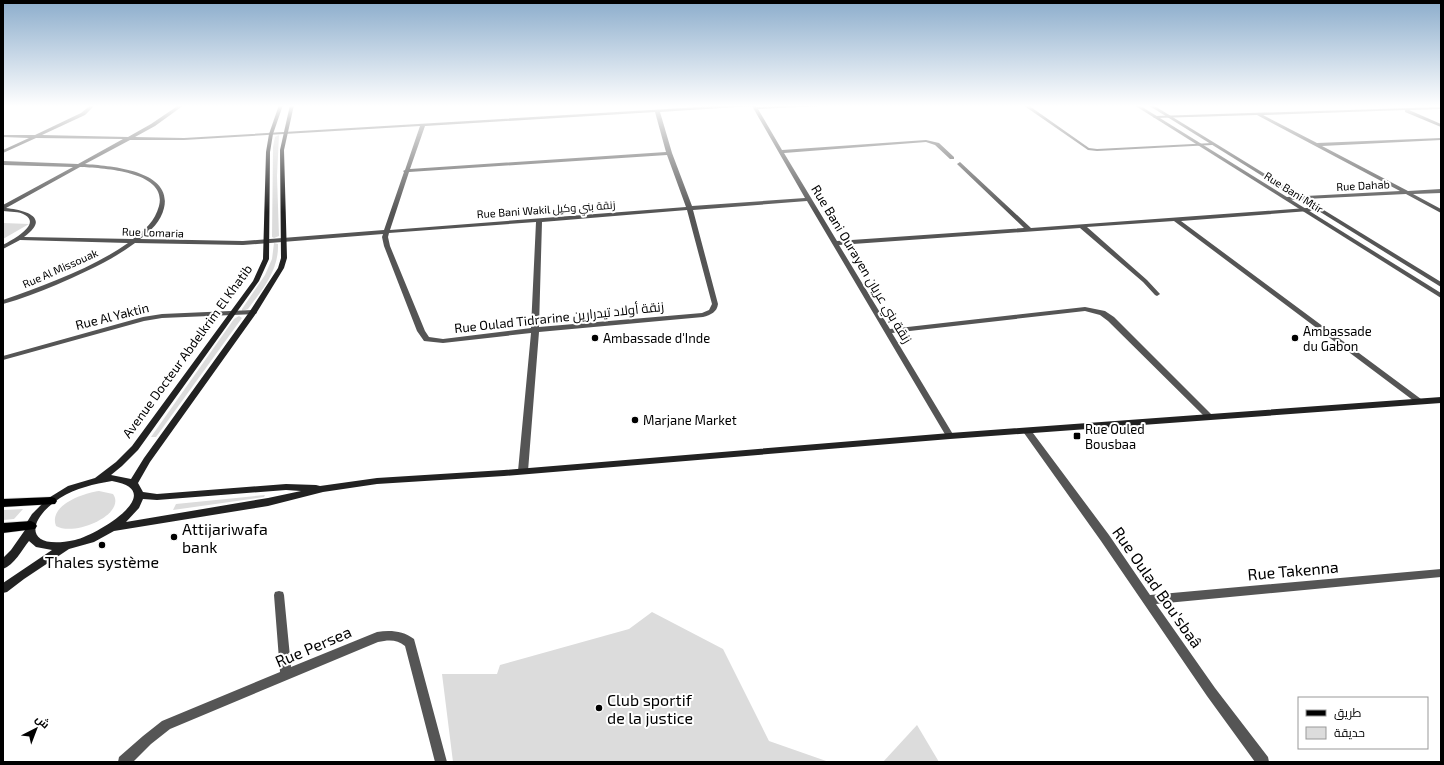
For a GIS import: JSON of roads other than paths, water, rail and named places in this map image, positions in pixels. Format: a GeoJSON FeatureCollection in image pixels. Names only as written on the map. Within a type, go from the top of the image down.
{"type":"FeatureCollection","features":[{"type":"Feature","properties":{"kind":"main road","name":"Avenue Docteur Abdelkrim El Khatib"},"geometry":{"type":"LineString","coordinates":[[98,480],[119,464],[135,448],[256,281],[263,269],[266,259],[267,172],[270,141]]}},
{"type":"Feature","properties":{"kind":"main road"},"geometry":{"type":"LineString","coordinates":[[133,483],[154,449],[253,312],[281,268],[284,258],[282,170],[284,141]]}},
{"type":"Feature","properties":{"kind":"main road"},"geometry":{"type":"LineString","coordinates":[[111,528],[268,502],[323,489],[385,481],[950,436],[1441,400]]}},
{"type":"Feature","properties":{"kind":"main road"},"geometry":{"type":"LineString","coordinates":[[3,565],[20,547],[30,528],[38,513],[51,501],[74,487],[98,480],[112,478],[124,479],[133,483],[138,488],[139,495],[137,503],[132,511],[111,528],[83,542],[57,547],[40,544],[34,541],[30,528]]}},
{"type":"Feature","properties":{"kind":"main road"},"geometry":{"type":"LineString","coordinates":[[139,495],[170,496],[286,487],[323,489]]}},
{"type":"Feature","properties":{"kind":"main road"},"geometry":{"type":"LineString","coordinates":[[3,503],[51,501]]}},
{"type":"Feature","properties":{"kind":"main road"},"geometry":{"type":"LineString","coordinates":[[3,528],[30,528]]}},
{"type":"Feature","properties":{"kind":"main road"},"geometry":{"type":"LineString","coordinates":[[3,589],[20,576],[68,545]]}},
{"type":"Feature","properties":{"kind":"street"},"geometry":{"type":"LineString","coordinates":[[3,152],[26,141]]}},
{"type":"Feature","properties":{"kind":"street"},"geometry":{"type":"LineString","coordinates":[[3,208],[124,141]]}},
{"type":"Feature","properties":{"kind":"street","name":"Rue Oulad Tidrarine زنقة أولاد تيدرارين"},"geometry":{"type":"LineString","coordinates":[[417,141],[386,231],[386,246],[421,331],[427,339],[443,340],[710,313],[714,309],[715,304],[690,209],[665,141]]}},
{"type":"Feature","properties":{"kind":"street","name":"Rue Bani Ourayen زنقة بني عريان"},"geometry":{"type":"LineString","coordinates":[[774,141],[950,436]]}},
{"type":"Feature","properties":{"kind":"street"},"geometry":{"type":"LineString","coordinates":[[780,152],[926,141],[937,144],[952,158]]}},
{"type":"Feature","properties":{"kind":"street"},"geometry":{"type":"LineString","coordinates":[[1075,141],[1088,150],[1212,144]]}},
{"type":"Feature","properties":{"kind":"street","name":"Rue Bani Mtir"},"geometry":{"type":"LineString","coordinates":[[1194,141],[1441,296]]}},
{"type":"Feature","properties":{"kind":"street","name":"Rue Bani Mtir"},"geometry":{"type":"LineString","coordinates":[[1206,141],[1320,209],[1441,285]]}},
{"type":"Feature","properties":{"kind":"street"},"geometry":{"type":"LineString","coordinates":[[1306,141],[1441,212]]}},
{"type":"Feature","properties":{"kind":"street"},"geometry":{"type":"LineString","coordinates":[[1314,145],[1405,141]]}},
{"type":"Feature","properties":{"kind":"street"},"geometry":{"type":"LineString","coordinates":[[406,171],[669,154]]}},
{"type":"Feature","properties":{"kind":"street","name":"Rue Al Missouak"},"geometry":{"type":"LineString","coordinates":[[3,163],[108,168],[132,172],[149,180],[158,188],[162,194],[163,204],[160,214],[146,231],[135,241],[87,269],[42,288],[3,302]]}},
{"type":"Feature","properties":{"kind":"street"},"geometry":{"type":"LineString","coordinates":[[960,164],[1029,229]]}},
{"type":"Feature","properties":{"kind":"street","name":"Rue Dahab"},"geometry":{"type":"LineString","coordinates":[[1286,199],[1441,191]]}},
{"type":"Feature","properties":{"kind":"street","name":"Rue Bani Wakil زنقة بني وكيل"},"geometry":{"type":"LineString","coordinates":[[284,240],[809,199]]}},
{"type":"Feature","properties":{"kind":"street","name":"Rue Lomaria"},"geometry":{"type":"LineString","coordinates":[[3,208],[21,212],[31,217],[33,221],[31,227],[21,238],[3,247]]}},
{"type":"Feature","properties":{"kind":"street"},"geometry":{"type":"LineString","coordinates":[[836,243],[1320,209]]}},
{"type":"Feature","properties":{"kind":"street"},"geometry":{"type":"LineString","coordinates":[[1175,219],[1421,402]]}},
{"type":"Feature","properties":{"kind":"street"},"geometry":{"type":"LineString","coordinates":[[523,471],[535,330],[539,220]]}},
{"type":"Feature","properties":{"kind":"street"},"geometry":{"type":"LineString","coordinates":[[1081,226],[1145,281],[1157,294]]}},
{"type":"Feature","properties":{"kind":"street","name":"Rue Lomaria"},"geometry":{"type":"LineString","coordinates":[[21,238],[221,243],[284,240]]}},
{"type":"Feature","properties":{"kind":"street"},"geometry":{"type":"LineString","coordinates":[[888,331],[1085,309],[1096,310],[1111,318],[1210,417]]}},
{"type":"Feature","properties":{"kind":"street","name":"Rue Al Yaktin"},"geometry":{"type":"LineString","coordinates":[[3,358],[133,321],[162,316],[253,312]]}},
{"type":"Feature","properties":{"kind":"street","name":"Rue Oulad Bou'sbaâ"},"geometry":{"type":"LineString","coordinates":[[1027,431],[1148,600],[1210,692],[1263,762]]}},
{"type":"Feature","properties":{"kind":"street","name":"Rue Takenna"},"geometry":{"type":"LineString","coordinates":[[1148,600],[1441,573]]}},
{"type":"Feature","properties":{"kind":"street"},"geometry":{"type":"LineString","coordinates":[[279,595],[286,675]]}},
{"type":"Feature","properties":{"kind":"street","name":"Rue Persea"},"geometry":{"type":"LineString","coordinates":[[124,762],[147,740],[166,725],[377,636],[390,635],[405,638],[410,643],[442,762]]}},
{"type":"Feature","properties":{"kind":"place","name":"Ambassade d'Inde"},"geometry":{"type":"Point","coordinates":[595,338]}},
{"type":"Feature","properties":{"kind":"place","name":"Ambassade du Gabon"},"geometry":{"type":"Point","coordinates":[1295,338]}},
{"type":"Feature","properties":{"kind":"place","name":"Marjane Market"},"geometry":{"type":"Point","coordinates":[635,420]}},
{"type":"Feature","properties":{"kind":"place","name":"Rue Ouled Bousbaa"},"geometry":{"type":"Point","coordinates":[1077,436]}},
{"type":"Feature","properties":{"kind":"place","name":"Attijariwafa bank"},"geometry":{"type":"Point","coordinates":[174,537]}},
{"type":"Feature","properties":{"kind":"place","name":"Thales système"},"geometry":{"type":"Point","coordinates":[102,545]}},
{"type":"Feature","properties":{"kind":"place","name":"Club sportif de la justice"},"geometry":{"type":"Point","coordinates":[599,708]}}]}
